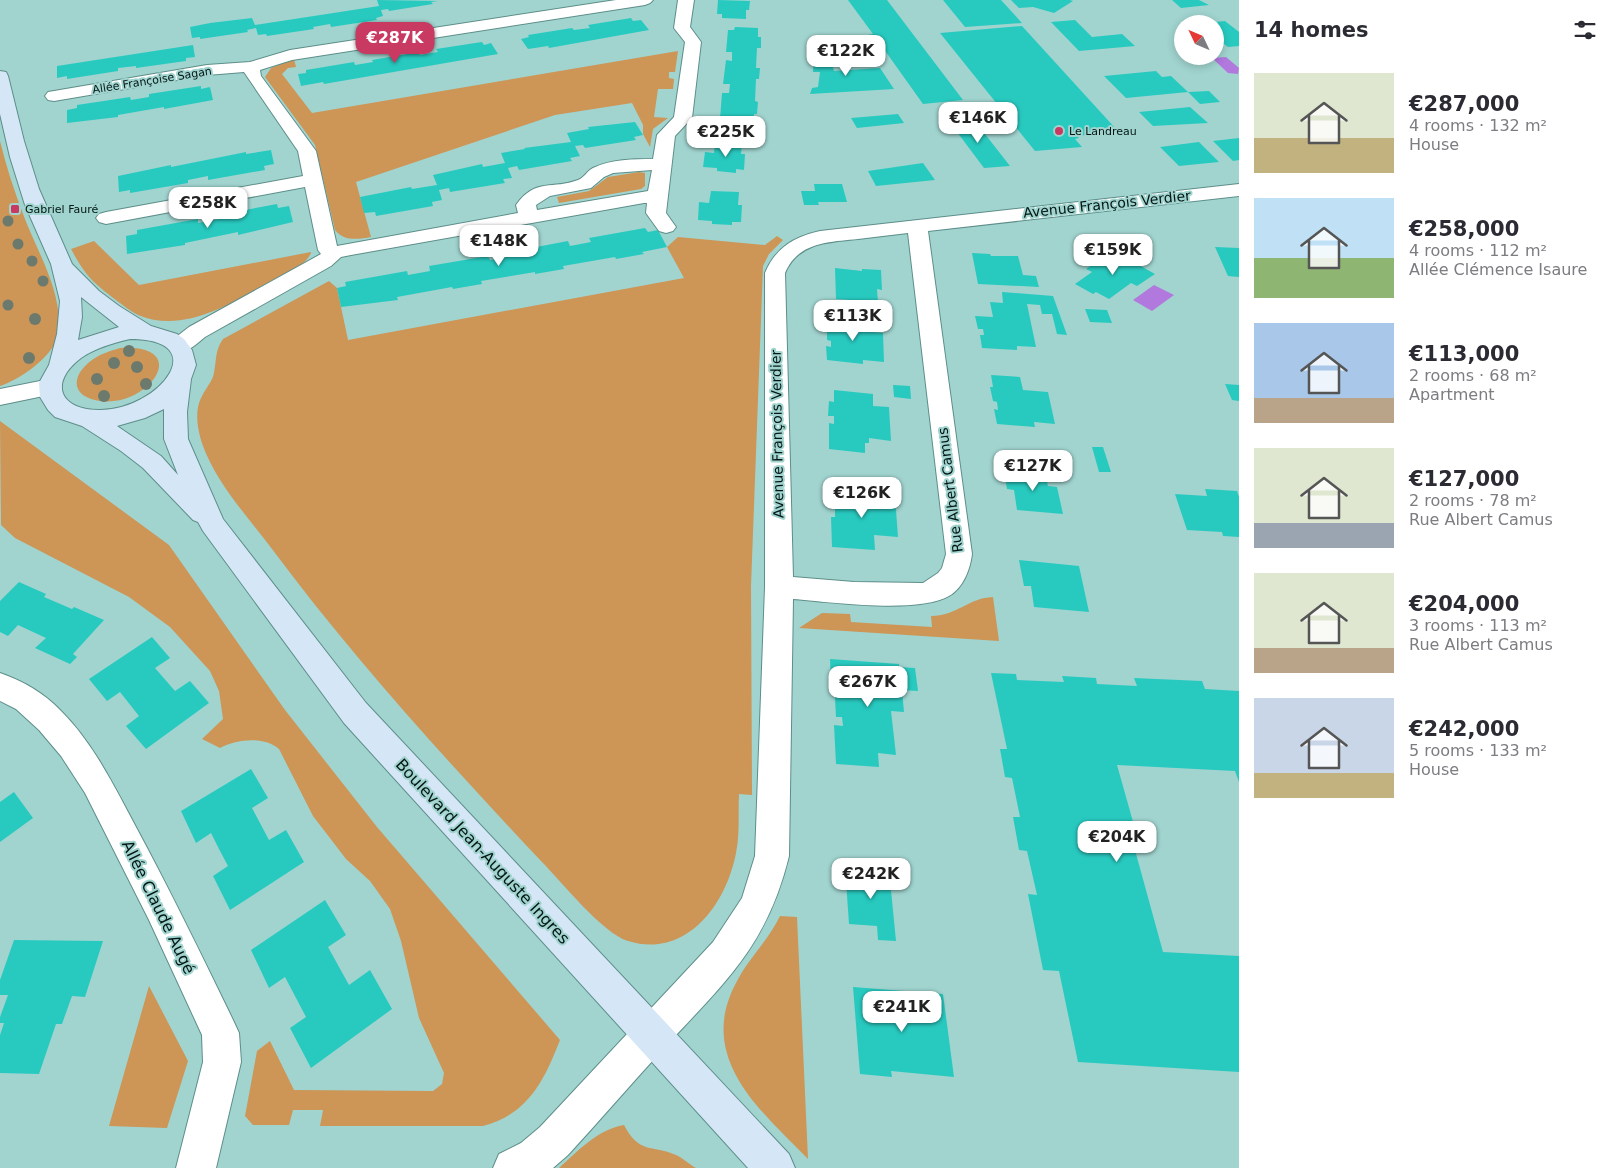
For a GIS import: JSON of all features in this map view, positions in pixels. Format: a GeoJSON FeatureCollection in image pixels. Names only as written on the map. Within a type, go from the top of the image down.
{"type":"FeatureCollection","features":[{"type":"Feature","properties":{"kind":"main road"},"geometry":{"type":"LineString","coordinates":[[0,76],[21,163],[35,204],[62,266],[71,301],[67,338],[60,365]]}},
{"type":"Feature","properties":{"kind":"main road"},"geometry":{"type":"LineString","coordinates":[[62,266],[90,296],[128,323],[145,332],[165,337],[179,346],[185,362],[180,379],[164,396],[140,411],[114,418],[88,419],[77,417],[59,408],[54,402],[50,387],[53,376],[70,355],[98,340],[114,335],[145,332]]}},
{"type":"Feature","properties":{"kind":"main road","name":"Boulevard Jean-Auguste Ingres"},"geometry":{"type":"LineString","coordinates":[[180,379],[175,412],[176,440],[209,519]]}},
{"type":"Feature","properties":{"kind":"main road","name":"Boulevard Jean-Auguste Ingres"},"geometry":{"type":"LineString","coordinates":[[88,419],[130,445],[152,462],[209,519],[356,713],[775,1168]]}},
{"type":"Feature","properties":{"kind":"street","name":"Allée Françoise Sagan"},"geometry":{"type":"LineString","coordinates":[[54,96],[207,70],[251,67],[290,55],[645,0]]}},
{"type":"Feature","properties":{"kind":"street"},"geometry":{"type":"LineString","coordinates":[[666,227],[656,213],[657,197],[667,132],[683,118],[692,42],[691,38],[682,28],[686,0]]}},
{"type":"Feature","properties":{"kind":"street"},"geometry":{"type":"LineString","coordinates":[[251,67],[253,76],[304,147],[314,180],[328,250],[334,254]]}},
{"type":"Feature","properties":{"kind":"street"},"geometry":{"type":"LineString","coordinates":[[528,217],[526,205],[529,200],[539,193],[582,185],[605,170],[643,164],[662,164]]}},
{"type":"Feature","properties":{"kind":"street"},"geometry":{"type":"LineString","coordinates":[[106,218],[314,180]]}},
{"type":"Feature","properties":{"kind":"street","name":"Avenue François Verdier"},"geometry":{"type":"LineString","coordinates":[[513,1168],[535,1157],[554,1141],[721,961],[751,920],[769,876],[772,856],[779,587],[775,273],[782,259],[793,248],[814,238],[1239,190]]}},
{"type":"Feature","properties":{"kind":"street"},"geometry":{"type":"LineString","coordinates":[[179,346],[197,332],[324,262],[334,254],[359,247],[528,217],[644,197],[657,197]]}},
{"type":"Feature","properties":{"kind":"street","name":"Rue Albert Camus"},"geometry":{"type":"LineString","coordinates":[[779,587],[854,593],[923,594],[943,587],[956,568],[959,554],[917,225]]}},
{"type":"Feature","properties":{"kind":"street"},"geometry":{"type":"LineString","coordinates":[[0,397],[50,387]]}},
{"type":"Feature","properties":{"kind":"street","name":"Allée Claude Augé"},"geometry":{"type":"LineString","coordinates":[[0,686],[27,700],[50,720],[72,746],[96,782],[161,908],[220,1033],[222,1062],[196,1168]]}},
{"type":"Feature","properties":{"kind":"shaded area"},"geometry":{"type":"Polygon","coordinates":[[[678,51],[675,72],[669,72],[669,78],[674,79],[673,89],[658,89],[654,117],[668,118],[653,129],[650,147],[643,134],[643,125],[632,103],[555,115],[356,182],[371,237],[357,239],[347,238],[335,230],[315,145],[265,77],[271,68],[294,59],[296,67],[288,68],[282,74],[312,113],[678,51]]]}},
{"type":"Feature","properties":{"kind":"shaded area"},"geometry":{"type":"Polygon","coordinates":[[[1224,57],[1239,68],[1238,74],[1228,73],[1219,65],[1224,65],[1224,57]]]}},
{"type":"Feature","properties":{"kind":"shaded area"},"geometry":{"type":"Polygon","coordinates":[[[0,141],[20,205],[53,288],[59,319],[58,334],[55,342],[43,359],[26,373],[0,386],[0,141]]]}},
{"type":"Feature","properties":{"kind":"shaded area"},"geometry":{"type":"Polygon","coordinates":[[[639,172],[645,173],[645,186],[641,189],[559,203],[557,197],[589,191],[608,177],[639,172]]]}},
{"type":"Feature","properties":{"kind":"shaded area"},"geometry":{"type":"Polygon","coordinates":[[[777,236],[783,240],[769,254],[763,266],[751,586],[752,795],[739,794],[736,853],[731,872],[713,908],[700,923],[685,935],[668,942],[649,945],[628,941],[618,936],[595,918],[506,823],[368,670],[303,590],[216,474],[200,435],[197,416],[199,404],[213,377],[217,353],[223,339],[329,281],[337,288],[348,340],[684,278],[667,247],[678,237],[765,245],[777,236]]]}},
{"type":"Feature","properties":{"kind":"shaded area"},"geometry":{"type":"Polygon","coordinates":[[[94,241],[139,285],[311,253],[296,269],[232,303],[202,315],[170,321],[154,320],[138,315],[108,294],[90,278],[71,249],[94,241]]]}},
{"type":"Feature","properties":{"kind":"shaded area"},"geometry":{"type":"Polygon","coordinates":[[[1154,285],[1174,295],[1152,311],[1133,300],[1154,285]]]}},
{"type":"Feature","properties":{"kind":"shaded area"},"geometry":{"type":"Polygon","coordinates":[[[120,348],[142,349],[155,356],[159,365],[156,376],[147,386],[134,395],[118,401],[100,401],[83,395],[77,385],[77,379],[85,366],[98,356],[120,348]]]}},
{"type":"Feature","properties":{"kind":"shaded area"},"geometry":{"type":"Polygon","coordinates":[[[0,421],[169,545],[285,710],[377,827],[560,1040],[548,1069],[540,1082],[523,1104],[512,1113],[499,1121],[483,1126],[320,1126],[323,1110],[293,1110],[289,1125],[253,1125],[245,1116],[257,1051],[270,1041],[294,1090],[433,1091],[442,1084],[444,1073],[419,1018],[401,941],[390,909],[370,881],[346,859],[313,816],[279,749],[266,742],[250,740],[220,748],[202,739],[223,719],[219,691],[210,671],[170,627],[129,597],[15,538],[1,525],[0,421]]]}},
{"type":"Feature","properties":{"kind":"shaded area"},"geometry":{"type":"Polygon","coordinates":[[[993,597],[999,641],[799,628],[822,613],[850,614],[851,622],[932,627],[931,616],[948,613],[976,600],[993,597]]]}},
{"type":"Feature","properties":{"kind":"shaded area"},"geometry":{"type":"Polygon","coordinates":[[[780,916],[797,917],[808,1159],[771,1122],[739,1081],[729,1059],[724,1035],[726,1010],[736,983],[770,934],[780,916]]]}},
{"type":"Feature","properties":{"kind":"shaded area"},"geometry":{"type":"Polygon","coordinates":[[[149,986],[188,1061],[167,1128],[109,1126],[149,986]]]}},
{"type":"Feature","properties":{"kind":"shaded area"},"geometry":{"type":"Polygon","coordinates":[[[624,1125],[635,1141],[641,1145],[676,1155],[696,1168],[559,1168],[597,1136],[605,1131],[624,1125]]]}},
{"type":"Feature","properties":{"kind":"building"},"geometry":{"type":"Polygon","coordinates":[[[377,0],[438,1],[431,2],[433,4],[389,11],[388,9],[381,10],[383,16],[376,18],[377,20],[331,27],[330,24],[313,27],[314,29],[267,36],[266,34],[258,35],[256,28],[247,30],[248,32],[200,39],[200,37],[192,38],[190,27],[252,18],[255,25],[379,6],[377,0]]]}},
{"type":"Feature","properties":{"kind":"building"},"geometry":{"type":"Polygon","coordinates":[[[718,0],[750,1],[749,10],[746,10],[746,19],[722,18],[722,14],[717,14],[718,0]]]}},
{"type":"Feature","properties":{"kind":"building"},"geometry":{"type":"Polygon","coordinates":[[[848,0],[887,0],[963,100],[923,104],[881,45],[876,46],[868,35],[873,34],[848,0]]]}},
{"type":"Feature","properties":{"kind":"building"},"geometry":{"type":"Polygon","coordinates":[[[943,0],[1001,0],[1022,23],[965,27],[943,0]]]}},
{"type":"Feature","properties":{"kind":"building"},"geometry":{"type":"Polygon","coordinates":[[[1011,0],[1073,1],[1054,13],[1033,7],[1019,8],[1011,0]]]}},
{"type":"Feature","properties":{"kind":"building"},"geometry":{"type":"Polygon","coordinates":[[[1172,0],[1199,0],[1209,5],[1181,8],[1172,0]]]}},
{"type":"Feature","properties":{"kind":"building"},"geometry":{"type":"Polygon","coordinates":[[[631,18],[633,21],[641,20],[649,30],[549,48],[548,46],[528,49],[521,39],[529,37],[528,35],[572,28],[574,30],[590,28],[588,25],[631,18]]]}},
{"type":"Feature","properties":{"kind":"building"},"geometry":{"type":"Polygon","coordinates":[[[1075,20],[1092,37],[1122,34],[1135,46],[1079,51],[1051,22],[1075,20]]]}},
{"type":"Feature","properties":{"kind":"building"},"geometry":{"type":"Polygon","coordinates":[[[1224,21],[1239,32],[1239,46],[1228,47],[1224,44],[1224,21]]]}},
{"type":"Feature","properties":{"kind":"building"},"geometry":{"type":"Polygon","coordinates":[[[1022,26],[1116,129],[1114,132],[1077,136],[1079,138],[1075,139],[1082,147],[1035,151],[940,33],[1022,26]]]}},
{"type":"Feature","properties":{"kind":"building"},"geometry":{"type":"Polygon","coordinates":[[[735,27],[758,28],[758,37],[761,37],[761,48],[757,48],[756,68],[760,68],[759,79],[756,79],[755,101],[758,102],[753,126],[726,124],[727,119],[720,119],[722,93],[729,93],[730,84],[723,84],[726,60],[732,61],[732,52],[726,52],[728,30],[734,30],[735,27]]]}},
{"type":"Feature","properties":{"kind":"building"},"geometry":{"type":"Polygon","coordinates":[[[482,42],[484,45],[491,43],[498,54],[324,84],[323,82],[301,86],[298,74],[306,73],[306,70],[354,62],[355,65],[373,62],[372,60],[419,52],[420,55],[438,52],[436,49],[482,42]]]}},
{"type":"Feature","properties":{"kind":"building"},"geometry":{"type":"Polygon","coordinates":[[[193,45],[195,57],[186,58],[186,61],[136,68],[136,66],[118,68],[118,71],[67,79],[67,76],[57,78],[57,66],[193,45]]]}},
{"type":"Feature","properties":{"kind":"building"},"geometry":{"type":"Polygon","coordinates":[[[814,47],[828,48],[834,71],[880,68],[894,89],[810,94],[812,88],[818,87],[820,72],[813,72],[814,47]]]}},
{"type":"Feature","properties":{"kind":"building"},"geometry":{"type":"Polygon","coordinates":[[[1156,71],[1162,77],[1171,76],[1188,92],[1126,98],[1104,76],[1156,71]]]}},
{"type":"Feature","properties":{"kind":"building"},"geometry":{"type":"Polygon","coordinates":[[[201,86],[201,89],[210,87],[213,100],[118,115],[118,117],[67,123],[67,110],[77,108],[77,105],[130,97],[131,100],[149,97],[149,94],[201,86]]]}},
{"type":"Feature","properties":{"kind":"building"},"geometry":{"type":"Polygon","coordinates":[[[1209,91],[1220,102],[1200,104],[1188,92],[1209,91]]]}},
{"type":"Feature","properties":{"kind":"building"},"geometry":{"type":"Polygon","coordinates":[[[1190,107],[1208,123],[1153,126],[1139,112],[1190,107]]]}},
{"type":"Feature","properties":{"kind":"building"},"geometry":{"type":"Polygon","coordinates":[[[898,114],[904,123],[857,128],[851,118],[898,114]]]}},
{"type":"Feature","properties":{"kind":"building"},"geometry":{"type":"Polygon","coordinates":[[[974,120],[1010,166],[984,168],[954,128],[943,129],[939,124],[974,120]]]}},
{"type":"Feature","properties":{"kind":"building"},"geometry":{"type":"Polygon","coordinates":[[[635,122],[643,135],[634,137],[636,140],[585,148],[583,145],[575,146],[580,156],[570,158],[572,161],[519,170],[517,166],[508,168],[512,178],[503,179],[505,183],[450,192],[449,188],[439,190],[442,200],[432,202],[433,206],[376,216],[375,212],[364,213],[360,197],[411,187],[412,189],[437,185],[433,175],[482,164],[483,167],[505,163],[501,153],[571,142],[567,133],[589,129],[588,127],[635,122]]]}},
{"type":"Feature","properties":{"kind":"building"},"geometry":{"type":"Polygon","coordinates":[[[1239,138],[1239,160],[1233,161],[1213,141],[1239,138]]]}},
{"type":"Feature","properties":{"kind":"building"},"geometry":{"type":"Polygon","coordinates":[[[715,142],[742,143],[741,154],[745,154],[744,170],[736,169],[736,173],[717,171],[717,168],[703,167],[705,152],[714,153],[715,142]]]}},
{"type":"Feature","properties":{"kind":"building"},"geometry":{"type":"Polygon","coordinates":[[[1199,142],[1219,162],[1179,166],[1160,147],[1199,142]]]}},
{"type":"Feature","properties":{"kind":"building"},"geometry":{"type":"Polygon","coordinates":[[[271,150],[274,164],[264,166],[265,170],[208,180],[208,176],[188,180],[188,183],[130,193],[130,190],[119,192],[118,176],[246,152],[246,154],[271,150]]]}},
{"type":"Feature","properties":{"kind":"building"},"geometry":{"type":"Polygon","coordinates":[[[923,163],[935,180],[876,186],[868,171],[923,163]]]}},
{"type":"Feature","properties":{"kind":"building"},"geometry":{"type":"Polygon","coordinates":[[[814,184],[842,184],[847,202],[818,202],[819,205],[804,205],[801,191],[815,191],[814,184]]]}},
{"type":"Feature","properties":{"kind":"building"},"geometry":{"type":"Polygon","coordinates":[[[711,191],[739,192],[738,205],[742,205],[741,222],[732,222],[732,225],[712,224],[712,221],[698,220],[699,202],[709,203],[711,191]]]}},
{"type":"Feature","properties":{"kind":"building"},"geometry":{"type":"Polygon","coordinates":[[[277,204],[278,208],[289,206],[293,222],[238,235],[238,232],[185,243],[185,245],[127,254],[126,236],[137,234],[137,230],[198,219],[198,223],[219,219],[218,215],[277,204]]]}},
{"type":"Feature","properties":{"kind":"building"},"geometry":{"type":"Polygon","coordinates":[[[645,228],[648,232],[658,230],[667,247],[642,252],[644,254],[563,266],[564,269],[481,281],[482,284],[453,289],[452,287],[397,297],[398,300],[341,307],[337,288],[346,286],[345,282],[407,271],[408,275],[430,271],[429,266],[488,256],[490,260],[512,256],[510,252],[568,241],[570,246],[591,242],[589,238],[645,228]]]}},
{"type":"Feature","properties":{"kind":"building"},"geometry":{"type":"Polygon","coordinates":[[[1215,247],[1239,248],[1239,277],[1228,276],[1215,247]]]}},
{"type":"Feature","properties":{"kind":"building"},"geometry":{"type":"Polygon","coordinates":[[[972,253],[990,254],[991,256],[1018,256],[1023,275],[1036,276],[1039,287],[978,284],[972,253]]]}},
{"type":"Feature","properties":{"kind":"building"},"geometry":{"type":"Polygon","coordinates":[[[1119,254],[1155,274],[1137,286],[1131,283],[1109,299],[1096,292],[1093,294],[1075,284],[1092,272],[1086,269],[1105,256],[1111,260],[1119,254]]]}},
{"type":"Feature","properties":{"kind":"building"},"geometry":{"type":"Polygon","coordinates":[[[835,268],[862,271],[862,269],[881,270],[882,290],[877,289],[878,302],[836,299],[835,268]]]}},
{"type":"Feature","properties":{"kind":"building"},"geometry":{"type":"Polygon","coordinates":[[[1002,292],[1053,296],[1067,335],[1057,334],[1052,314],[1042,314],[1040,305],[1027,304],[1036,347],[1017,346],[1017,350],[982,348],[980,335],[984,335],[983,329],[978,329],[975,316],[993,317],[990,302],[1003,303],[1002,292]]]}},
{"type":"Feature","properties":{"kind":"building"},"geometry":{"type":"Polygon","coordinates":[[[1085,309],[1107,310],[1112,323],[1090,322],[1085,309]]]}},
{"type":"Feature","properties":{"kind":"building"},"geometry":{"type":"Polygon","coordinates":[[[827,317],[862,320],[862,331],[883,333],[884,362],[863,360],[863,364],[827,360],[826,346],[831,347],[831,341],[827,340],[827,317]]]}},
{"type":"Feature","properties":{"kind":"building"},"geometry":{"type":"Polygon","coordinates":[[[991,375],[1020,377],[1023,390],[1048,392],[1055,424],[1034,422],[1035,427],[997,424],[994,409],[998,410],[997,402],[993,401],[990,387],[993,387],[991,375]]]}},
{"type":"Feature","properties":{"kind":"building"},"geometry":{"type":"Polygon","coordinates":[[[1225,384],[1239,385],[1239,401],[1232,400],[1225,384]]]}},
{"type":"Feature","properties":{"kind":"building"},"geometry":{"type":"Polygon","coordinates":[[[893,385],[910,386],[911,399],[894,397],[893,385]]]}},
{"type":"Feature","properties":{"kind":"building"},"geometry":{"type":"Polygon","coordinates":[[[834,390],[873,394],[873,406],[889,407],[891,441],[869,438],[869,443],[865,443],[865,453],[829,449],[829,423],[834,424],[834,416],[828,416],[829,401],[834,402],[834,390]]]}},
{"type":"Feature","properties":{"kind":"building"},"geometry":{"type":"Polygon","coordinates":[[[1092,447],[1103,447],[1111,472],[1099,472],[1092,447]]]}},
{"type":"Feature","properties":{"kind":"building"},"geometry":{"type":"Polygon","coordinates":[[[1004,470],[1045,473],[1048,486],[1057,487],[1063,514],[1017,510],[1014,490],[1007,489],[1004,470]]]}},
{"type":"Feature","properties":{"kind":"building"},"geometry":{"type":"Polygon","coordinates":[[[1205,489],[1237,491],[1239,497],[1239,537],[1223,536],[1222,532],[1187,530],[1175,494],[1207,496],[1205,489]]]}},
{"type":"Feature","properties":{"kind":"building"},"geometry":{"type":"Polygon","coordinates":[[[831,491],[895,496],[898,537],[874,535],[875,550],[832,547],[831,517],[835,517],[835,508],[831,508],[831,491]]]}},
{"type":"Feature","properties":{"kind":"building"},"geometry":{"type":"Polygon","coordinates":[[[1019,560],[1079,566],[1089,612],[1034,607],[1031,586],[1024,586],[1019,560]]]}},
{"type":"Feature","properties":{"kind":"building"},"geometry":{"type":"Polygon","coordinates":[[[19,582],[46,594],[44,597],[104,620],[73,654],[77,657],[70,664],[35,648],[46,638],[18,625],[8,636],[0,632],[0,601],[19,582]]]}},
{"type":"Feature","properties":{"kind":"building"},"geometry":{"type":"Polygon","coordinates":[[[152,637],[170,658],[155,668],[175,691],[190,681],[209,703],[146,749],[126,726],[139,716],[120,692],[107,701],[89,679],[152,637]]]}},
{"type":"Feature","properties":{"kind":"building"},"geometry":{"type":"Polygon","coordinates":[[[830,659],[899,664],[899,667],[915,668],[918,691],[902,690],[904,712],[891,711],[896,755],[878,753],[879,767],[836,764],[834,725],[843,726],[842,717],[836,717],[834,681],[831,681],[830,659]]]}},
{"type":"Feature","properties":{"kind":"building"},"geometry":{"type":"Polygon","coordinates":[[[991,673],[1016,674],[1017,680],[1064,682],[1062,676],[1096,678],[1097,684],[1137,686],[1134,678],[1202,681],[1205,689],[1239,691],[1239,782],[1235,771],[1117,765],[1141,850],[1135,850],[1163,952],[1239,956],[1239,1072],[1078,1062],[1059,971],[1043,970],[1028,894],[1037,895],[1027,851],[1019,850],[1013,817],[1020,817],[1012,778],[1005,777],[1000,749],[1007,749],[991,673]]]}},
{"type":"Feature","properties":{"kind":"building"},"geometry":{"type":"Polygon","coordinates":[[[251,769],[268,798],[252,808],[269,840],[286,830],[304,862],[230,910],[213,876],[228,866],[211,833],[196,843],[181,811],[251,769]]]}},
{"type":"Feature","properties":{"kind":"building"},"geometry":{"type":"Polygon","coordinates":[[[14,792],[33,818],[0,842],[0,802],[14,792]]]}},
{"type":"Feature","properties":{"kind":"building"},"geometry":{"type":"Polygon","coordinates":[[[845,867],[889,870],[896,941],[878,940],[877,926],[849,924],[845,867]]]}},
{"type":"Feature","properties":{"kind":"building"},"geometry":{"type":"Polygon","coordinates":[[[325,900],[346,935],[328,947],[349,985],[370,970],[392,1009],[311,1068],[290,1028],[306,1017],[285,977],[269,988],[251,950],[325,900]]]}},
{"type":"Feature","properties":{"kind":"building"},"geometry":{"type":"Polygon","coordinates":[[[14,940],[103,941],[85,997],[72,996],[62,1024],[56,1024],[39,1074],[0,1073],[0,1035],[4,1023],[0,1023],[0,1017],[8,995],[0,995],[0,980],[14,940]]]}},
{"type":"Feature","properties":{"kind":"building"},"geometry":{"type":"Polygon","coordinates":[[[853,987],[943,994],[954,1077],[891,1071],[892,1077],[860,1074],[853,987]]]}},
{"type":"Feature","properties":{"kind":"place","name":"Le Landreau"},"geometry":{"type":"Point","coordinates":[1059,131]}},
{"type":"Feature","properties":{"kind":"place","name":"Gabriel Fauré"},"geometry":{"type":"Point","coordinates":[15,209]}}]}
